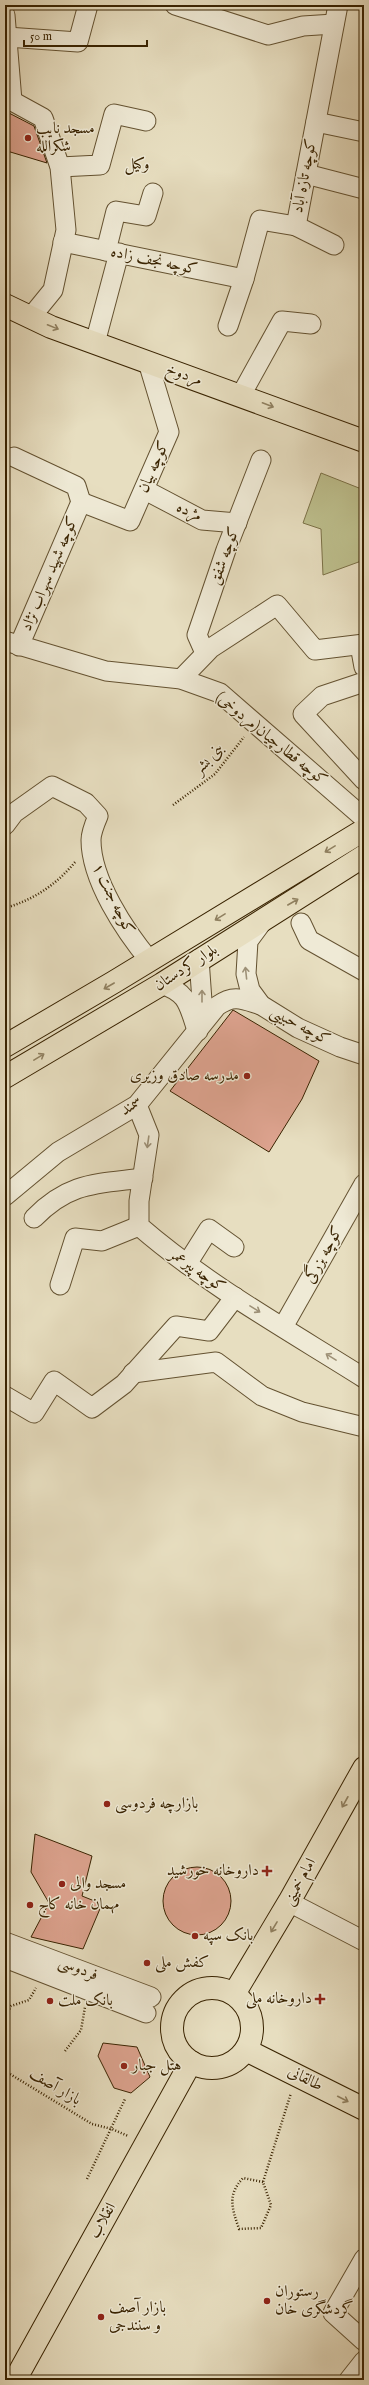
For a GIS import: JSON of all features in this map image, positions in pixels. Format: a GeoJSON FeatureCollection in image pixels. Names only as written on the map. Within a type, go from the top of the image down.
{"type":"FeatureCollection","features":[{"type":"Feature","properties":{"kind":"main road","name":"مردوخ"},"geometry":{"type":"LineString","coordinates":[[5,305],[95,343],[364,440]]}},
{"type":"Feature","properties":{"kind":"main road","name":"بلوار کردستان"},"geometry":{"type":"LineString","coordinates":[[5,1046],[150,961],[364,830]]}},
{"type":"Feature","properties":{"kind":"main road","name":"بلوار کردستان"},"geometry":{"type":"LineString","coordinates":[[5,1077],[162,984],[199,959],[364,856]]}},
{"type":"Feature","properties":{"kind":"main road","name":"امام خمینی"},"geometry":{"type":"LineString","coordinates":[[234,1994],[289,1902],[364,1768]]}},
{"type":"Feature","properties":{"kind":"main road"},"geometry":{"type":"LineString","coordinates":[[210,1988],[222,1989],[234,1994],[244,2004],[250,2014],[252,2026],[251,2039],[246,2050],[238,2059],[227,2066],[215,2068],[197,2065],[176,2046],[172,2036],[173,2019],[179,2004],[188,1996],[210,1988]]}},
{"type":"Feature","properties":{"kind":"main road","name":"طالقانی"},"geometry":{"type":"LineString","coordinates":[[246,2050],[364,2109]]}},
{"type":"Feature","properties":{"kind":"main road","name":"انقلاب"},"geometry":{"type":"LineString","coordinates":[[15,2380],[197,2065]]}},
{"type":"Feature","properties":{"kind":"main road","name":"انقلاب"},"geometry":{"type":"LineString","coordinates":[[30,2380],[197,2065]]}},
{"type":"Feature","properties":{"kind":"street"},"geometry":{"type":"LineString","coordinates":[[7,36],[78,42],[88,5]]}},
{"type":"Feature","properties":{"kind":"street"},"geometry":{"type":"LineString","coordinates":[[175,5],[268,35],[303,26],[334,24]]}},
{"type":"Feature","properties":{"kind":"street","name":"کوچه تازه آباد"},"geometry":{"type":"LineString","coordinates":[[228,326],[244,279],[260,220],[296,226],[338,5]]}},
{"type":"Feature","properties":{"kind":"street"},"geometry":{"type":"LineString","coordinates":[[5,15],[9,101],[43,118],[60,167],[66,230],[53,290],[31,317]]}},
{"type":"Feature","properties":{"kind":"street"},"geometry":{"type":"LineString","coordinates":[[60,167],[100,165],[114,114],[146,121]]}},
{"type":"Feature","properties":{"kind":"street"},"geometry":{"type":"LineString","coordinates":[[316,122],[364,132]]}},
{"type":"Feature","properties":{"kind":"street"},"geometry":{"type":"LineString","coordinates":[[306,174],[364,189]]}},
{"type":"Feature","properties":{"kind":"street"},"geometry":{"type":"LineString","coordinates":[[95,343],[112,252],[116,211],[146,216],[154,193]]}},
{"type":"Feature","properties":{"kind":"street"},"geometry":{"type":"LineString","coordinates":[[296,226],[334,245]]}},
{"type":"Feature","properties":{"kind":"street","name":"کوچه نجف زاده"},"geometry":{"type":"LineString","coordinates":[[63,242],[244,279]]}},
{"type":"Feature","properties":{"kind":"street"},"geometry":{"type":"LineString","coordinates":[[241,395],[282,321],[311,324]]}},
{"type":"Feature","properties":{"kind":"street","name":"کوچه بیان"},"geometry":{"type":"LineString","coordinates":[[81,502],[130,521],[145,490],[170,432],[148,362]]}},
{"type":"Feature","properties":{"kind":"street"},"geometry":{"type":"LineString","coordinates":[[14,457],[76,486],[81,502]]}},
{"type":"Feature","properties":{"kind":"street","name":"کوچه شفق"},"geometry":{"type":"LineString","coordinates":[[205,654],[197,635],[261,460]]}},
{"type":"Feature","properties":{"kind":"street","name":"مژده"},"geometry":{"type":"LineString","coordinates":[[145,490],[202,520],[237,523]]}},
{"type":"Feature","properties":{"kind":"street","name":"کوچه شهید سهراب نژاد"},"geometry":{"type":"LineString","coordinates":[[12,644],[81,502]]}},
{"type":"Feature","properties":{"kind":"street"},"geometry":{"type":"LineString","coordinates":[[181,679],[205,654],[278,605],[315,650],[362,645],[364,667]]}},
{"type":"Feature","properties":{"kind":"street","name":"کوچه قطارچیان(مردوخی)"},"geometry":{"type":"LineString","coordinates":[[12,644],[106,671],[181,679],[220,693],[256,722],[364,818]]}},
{"type":"Feature","properties":{"kind":"street"},"geometry":{"type":"LineString","coordinates":[[364,682],[322,696],[303,714],[364,780]]}},
{"type":"Feature","properties":{"kind":"street"},"geometry":{"type":"LineString","coordinates":[[344,799],[364,785]]}},
{"type":"Feature","properties":{"kind":"street","name":"کوچه جنت ۱"},"geometry":{"type":"LineString","coordinates":[[5,825],[14,813],[52,786],[86,803],[98,816],[91,839],[94,865],[117,915],[131,938],[150,961]]}},
{"type":"Feature","properties":{"kind":"street","name":"کوچه حبیبی"},"geometry":{"type":"LineString","coordinates":[[266,917],[248,940],[246,949],[246,974],[250,990],[261,1005],[298,1028],[340,1047],[364,1055]]}},
{"type":"Feature","properties":{"kind":"street"},"geometry":{"type":"LineString","coordinates":[[301,923],[309,940],[364,971]]}},
{"type":"Feature","properties":{"kind":"street"},"geometry":{"type":"LineString","coordinates":[[198,1032],[202,1001],[199,959]]}},
{"type":"Feature","properties":{"kind":"street"},"geometry":{"type":"LineString","coordinates":[[162,984],[177,989],[186,999],[198,1032]]}},
{"type":"Feature","properties":{"kind":"street","name":"سمند"},"geometry":{"type":"LineString","coordinates":[[5,1196],[58,1152],[137,1105],[198,1032],[217,1006],[228,998],[242,998],[261,1005]]}},
{"type":"Feature","properties":{"kind":"street"},"geometry":{"type":"LineString","coordinates":[[60,1285],[75,1238],[102,1241],[139,1226],[143,1178],[149,1135],[137,1105]]}},
{"type":"Feature","properties":{"kind":"street"},"geometry":{"type":"LineString","coordinates":[[34,1218],[50,1202],[71,1190],[143,1178]]}},
{"type":"Feature","properties":{"kind":"street","name":"کوچه بزرگی"},"geometry":{"type":"LineString","coordinates":[[283,1327],[364,1184]]}},
{"type":"Feature","properties":{"kind":"street","name":"کوچه پیرعمر"},"geometry":{"type":"LineString","coordinates":[[139,1226],[187,1264],[236,1297],[364,1378]]}},
{"type":"Feature","properties":{"kind":"street"},"geometry":{"type":"LineString","coordinates":[[187,1264],[209,1229],[234,1247]]}},
{"type":"Feature","properties":{"kind":"street"},"geometry":{"type":"LineString","coordinates":[[5,1396],[34,1412],[54,1381],[92,1408],[124,1384],[176,1326],[208,1331],[236,1297]]}},
{"type":"Feature","properties":{"kind":"street"},"geometry":{"type":"LineString","coordinates":[[133,1373],[216,1362],[262,1396],[302,1412],[364,1427]]}},
{"type":"Feature","properties":{"kind":"street"},"geometry":{"type":"LineString","coordinates":[[289,1902],[364,1941]]}},
{"type":"Feature","properties":{"kind":"street","name":"فردوسی"},"geometry":{"type":"LineString","coordinates":[[5,1942],[148,2005],[90,1991],[5,1958]]}},
{"type":"Feature","properties":{"kind":"street"},"geometry":{"type":"LineString","coordinates":[[364,2259],[333,2312],[364,2341]]}},
{"type":"Feature","properties":{"kind":"street"},"geometry":{"type":"LineString","coordinates":[[349,2380],[364,2361]]}},
{"type":"Feature","properties":{"kind":"path","name":"بنی بشر"},"geometry":{"type":"LineString","coordinates":[[173,805],[215,774],[256,722]]}},
{"type":"Feature","properties":{"kind":"path"},"geometry":{"type":"LineString","coordinates":[[5,908],[25,903],[58,882],[76,862],[91,839]]}},
{"type":"Feature","properties":{"kind":"path"},"geometry":{"type":"LineString","coordinates":[[5,2017],[11,2006],[29,2000],[44,1973]]}},
{"type":"Feature","properties":{"kind":"path"},"geometry":{"type":"LineString","coordinates":[[65,2051],[82,2030],[90,1991]]}},
{"type":"Feature","properties":{"kind":"path","name":"بازار آصف"},"geometry":{"type":"LineString","coordinates":[[5,2070],[92,2124],[112,2129],[130,2137]]}},
{"type":"Feature","properties":{"kind":"path"},"geometry":{"type":"LineString","coordinates":[[263,2182],[243,2178],[235,2187],[232,2208],[239,2229],[261,2228],[271,2205],[263,2182],[291,2092]]}},
{"type":"Feature","properties":{"kind":"path"},"geometry":{"type":"LineString","coordinates":[[87,2179],[125,2099]]}},
{"type":"Feature","properties":{"kind":"green space"},"geometry":{"type":"Polygon","coordinates":[[[321,473],[364,490],[364,560],[323,575],[321,529],[303,523],[321,473]]]}},
{"type":"Feature","properties":{"kind":"building","name":"مسجد نایب شکرالله"},"geometry":{"type":"Polygon","coordinates":[[[7,112],[34,126],[47,163],[7,151],[7,112]]]}},
{"type":"Feature","properties":{"kind":"building","name":"مدرسه صادق وزیری"},"geometry":{"type":"Polygon","coordinates":[[[233,1010],[319,1061],[302,1099],[269,1152],[170,1091],[233,1010]]]}},
{"type":"Feature","properties":{"kind":"building","name":"مسجد والی"},"geometry":{"type":"Polygon","coordinates":[[[35,1834],[92,1856],[82,1896],[102,1904],[83,1949],[31,1937],[49,1903],[31,1872],[35,1834]]]}},
{"type":"Feature","properties":{"kind":"building"},"geometry":{"type":"Polygon","coordinates":[[[197,1867],[210,1870],[221,1877],[228,1888],[231,1901],[228,1914],[221,1925],[210,1932],[197,1935],[184,1932],[173,1925],[166,1914],[163,1901],[166,1888],[173,1877],[184,1870],[197,1867]]]}},
{"type":"Feature","properties":{"kind":"building","name":"هتل جبار"},"geometry":{"type":"Polygon","coordinates":[[[103,2043],[137,2047],[150,2077],[131,2093],[114,2088],[98,2056],[103,2043]]]}},
{"type":"Feature","properties":{"kind":"place","name":"مسجد نایب شکرالله"},"geometry":{"type":"Point","coordinates":[28,138]}},
{"type":"Feature","properties":{"kind":"place","name":"مدرسه صادق وزیری"},"geometry":{"type":"Point","coordinates":[247,1076]}},
{"type":"Feature","properties":{"kind":"place","name":"بازارچه فردوسی"},"geometry":{"type":"Point","coordinates":[107,1804]}},
{"type":"Feature","properties":{"kind":"place","name":"داروخانه خورشید"},"geometry":{"type":"Point","coordinates":[267,1871]}},
{"type":"Feature","properties":{"kind":"place","name":"مسجد والی"},"geometry":{"type":"Point","coordinates":[62,1884]}},
{"type":"Feature","properties":{"kind":"place","name":"مهمان خانه کاج"},"geometry":{"type":"Point","coordinates":[30,1905]}},
{"type":"Feature","properties":{"kind":"place","name":"بانک سپه"},"geometry":{"type":"Point","coordinates":[195,1936]}},
{"type":"Feature","properties":{"kind":"place","name":"کفش ملی"},"geometry":{"type":"Point","coordinates":[147,1963]}},
{"type":"Feature","properties":{"kind":"place","name":"داروخانه ملی"},"geometry":{"type":"Point","coordinates":[320,1999]}},
{"type":"Feature","properties":{"kind":"place","name":"بانک ملت"},"geometry":{"type":"Point","coordinates":[50,2001]}},
{"type":"Feature","properties":{"kind":"place","name":"هتل جبار"},"geometry":{"type":"Point","coordinates":[124,2066]}},
{"type":"Feature","properties":{"kind":"place","name":"رستوران گردشگری خان"},"geometry":{"type":"Point","coordinates":[267,2301]}},
{"type":"Feature","properties":{"kind":"place","name":"بازار آصف و سنندجی"},"geometry":{"type":"Point","coordinates":[101,2317]}},
{"type":"Feature","properties":{"kind":"district","name":"وکیل"},"geometry":{"type":"Point","coordinates":[137,164]}}]}
